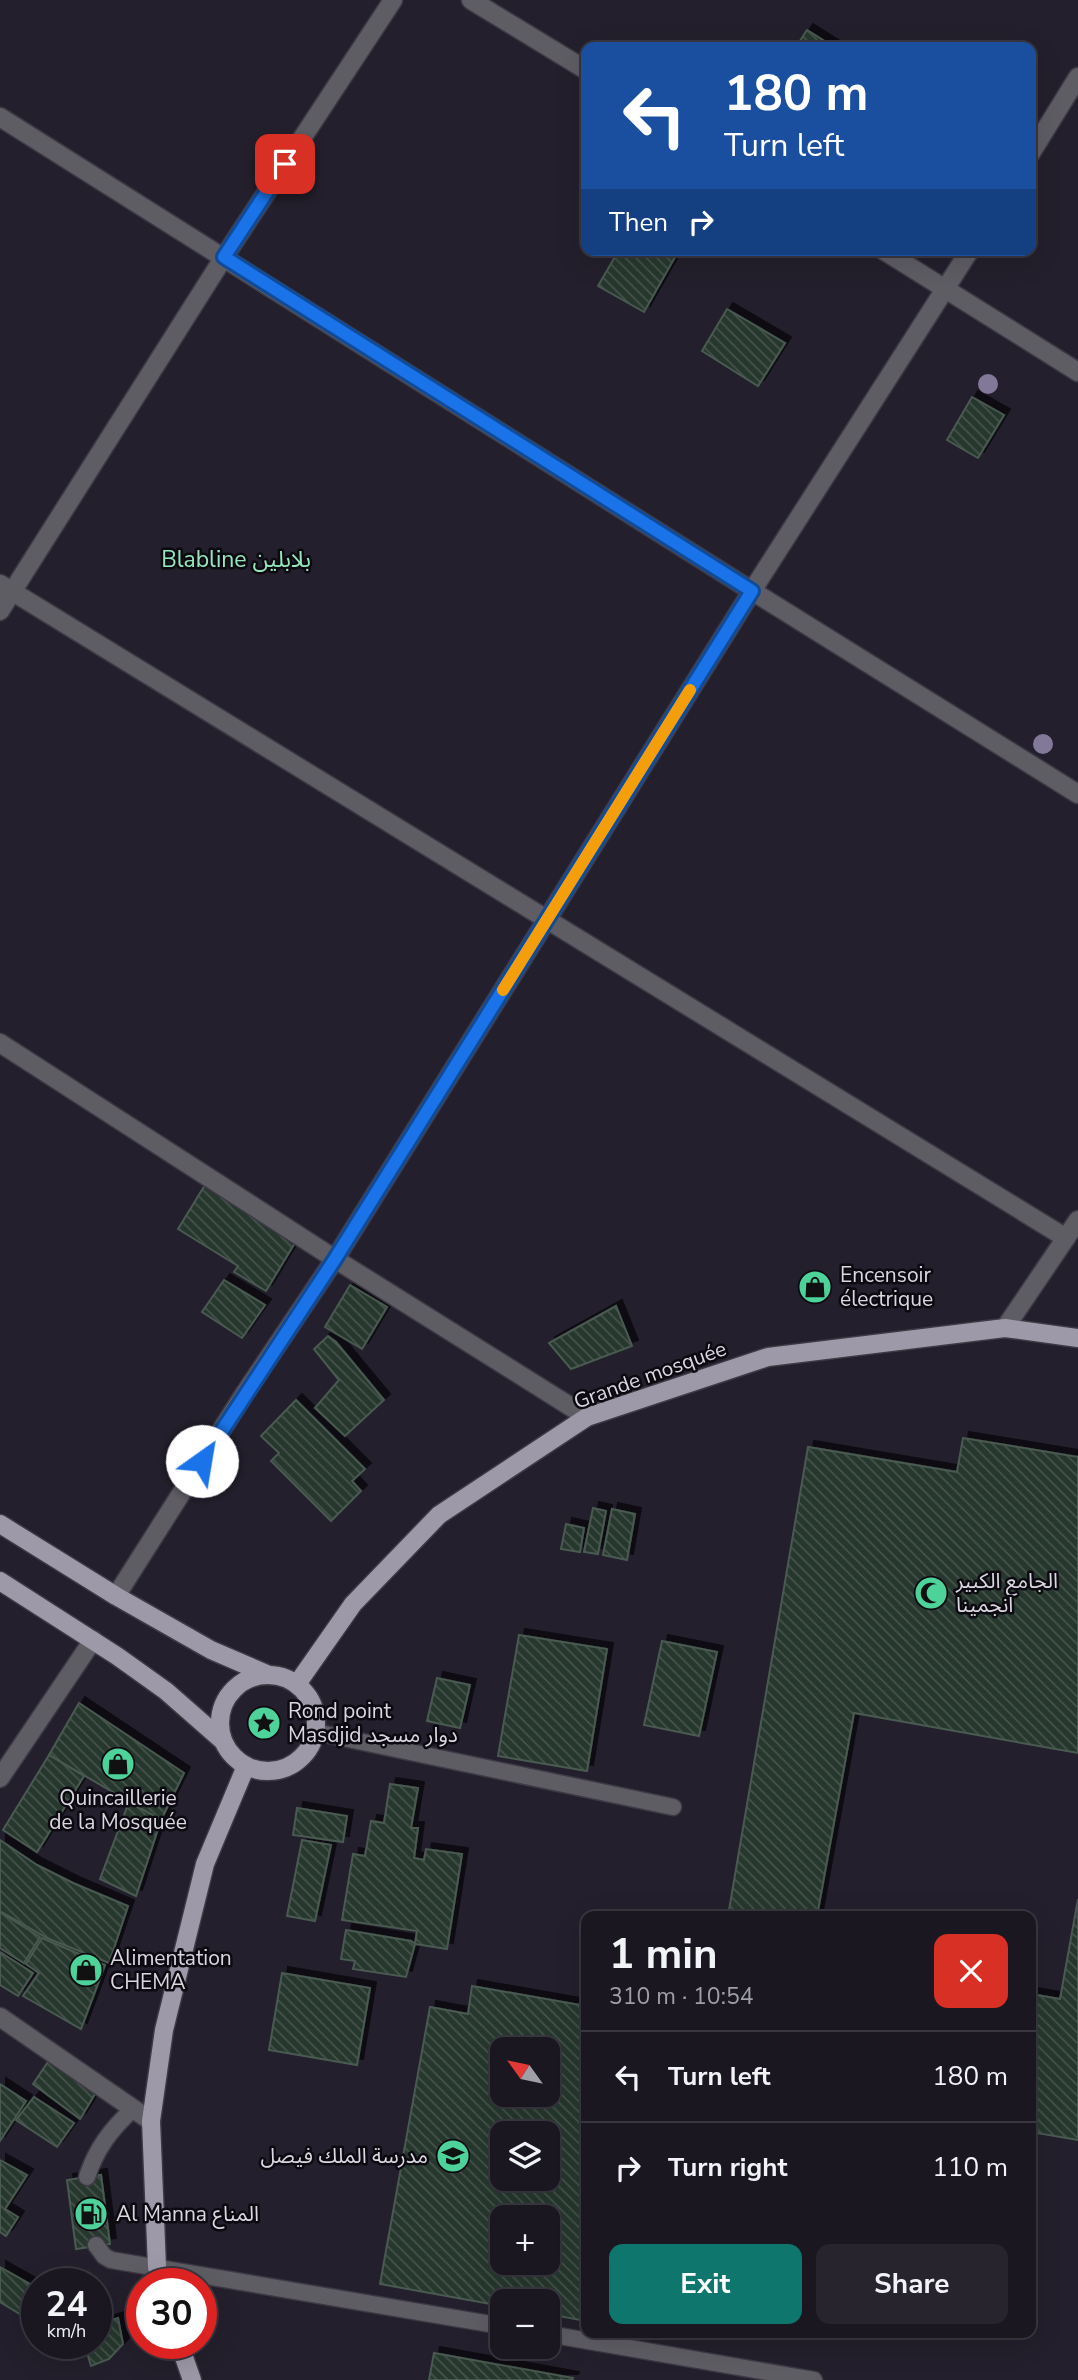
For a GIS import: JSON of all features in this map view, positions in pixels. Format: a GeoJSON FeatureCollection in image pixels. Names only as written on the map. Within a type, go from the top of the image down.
{"type":"FeatureCollection","features":[{"type":"Feature","properties":{"kind":"main road","name":"Grande mosquée"},"geometry":{"type":"LineString","coordinates":[[297,1685],[353,1604],[439,1515],[587,1417],[768,1357],[1005,1328],[1078,1338]]}},
{"type":"Feature","properties":{"kind":"main road"},"geometry":{"type":"LineString","coordinates":[[0,1524],[116,1596],[211,1650],[297,1685],[309,1698],[315,1714],[315,1732],[309,1748],[297,1761],[281,1769],[264,1771],[246,1766],[233,1756],[223,1741],[166,1691],[93,1640],[0,1581]]}},
{"type":"Feature","properties":{"kind":"main road"},"geometry":{"type":"LineString","coordinates":[[223,1741],[220,1726],[228,1695],[254,1676],[270,1675]]}},
{"type":"Feature","properties":{"kind":"main road"},"geometry":{"type":"LineString","coordinates":[[160,2268],[151,2121],[164,2030],[205,1864],[246,1766]]}},
{"type":"Feature","properties":{"kind":"main road"},"geometry":{"type":"LineString","coordinates":[[185,2359],[192,2380]]}},
{"type":"Feature","properties":{"kind":"street"},"geometry":{"type":"LineString","coordinates":[[0,611],[6,588],[393,0]]}},
{"type":"Feature","properties":{"kind":"street"},"geometry":{"type":"LineString","coordinates":[[471,0],[581,67]]}},
{"type":"Feature","properties":{"kind":"street"},"geometry":{"type":"LineString","coordinates":[[1036,145],[1078,77]]}},
{"type":"Feature","properties":{"kind":"street"},"geometry":{"type":"LineString","coordinates":[[0,117],[1078,794]]}},
{"type":"Feature","properties":{"kind":"street"},"geometry":{"type":"LineString","coordinates":[[893,256],[1078,372]]}},
{"type":"Feature","properties":{"kind":"street"},"geometry":{"type":"LineString","coordinates":[[116,1596],[245,1393],[335,1259],[752,591],[966,256]]}},
{"type":"Feature","properties":{"kind":"street"},"geometry":{"type":"LineString","coordinates":[[6,588],[1066,1238]]}},
{"type":"Feature","properties":{"kind":"street"},"geometry":{"type":"LineString","coordinates":[[0,1043],[335,1259],[587,1417]]}},
{"type":"Feature","properties":{"kind":"street"},"geometry":{"type":"LineString","coordinates":[[1005,1328],[1078,1220]]}},
{"type":"Feature","properties":{"kind":"street"},"geometry":{"type":"LineString","coordinates":[[0,1778],[93,1640]]}},
{"type":"Feature","properties":{"kind":"street"},"geometry":{"type":"LineString","coordinates":[[0,2017],[151,2121]]}},
{"type":"Feature","properties":{"kind":"lane"},"geometry":{"type":"LineString","coordinates":[[315,1732],[673,1807]]}},
{"type":"Feature","properties":{"kind":"lane"},"geometry":{"type":"LineString","coordinates":[[87,2177],[101,2146],[115,2126],[133,2109]]}},
{"type":"Feature","properties":{"kind":"lane"},"geometry":{"type":"LineString","coordinates":[[96,2245],[104,2256],[111,2260],[137,2268]]}},
{"type":"Feature","properties":{"kind":"lane"},"geometry":{"type":"LineString","coordinates":[[217,2284],[490,2324]]}},
{"type":"Feature","properties":{"kind":"lane"},"geometry":{"type":"LineString","coordinates":[[560,2336],[814,2380]]}},
{"type":"Feature","properties":{"kind":"building"},"geometry":{"type":"Polygon","coordinates":[[[807,30],[826,42],[799,42],[807,30]]]}},
{"type":"Feature","properties":{"kind":"building"},"geometry":{"type":"Polygon","coordinates":[[[616,256],[676,256],[644,312],[598,286],[616,256]]]}},
{"type":"Feature","properties":{"kind":"building"},"geometry":{"type":"Polygon","coordinates":[[[727,309],[785,343],[758,386],[702,351],[727,309]]]}},
{"type":"Feature","properties":{"kind":"building"},"geometry":{"type":"Polygon","coordinates":[[[972,397],[1004,415],[978,458],[947,440],[972,397]]]}},
{"type":"Feature","properties":{"kind":"building"},"geometry":{"type":"Polygon","coordinates":[[[205,1185],[296,1241],[266,1291],[234,1272],[238,1266],[178,1229],[205,1185]]]}},
{"type":"Feature","properties":{"kind":"building"},"geometry":{"type":"Polygon","coordinates":[[[224,1280],[265,1305],[242,1338],[202,1312],[224,1280]]]}},
{"type":"Feature","properties":{"kind":"building"},"geometry":{"type":"Polygon","coordinates":[[[350,1285],[387,1307],[362,1349],[325,1327],[350,1285]]]}},
{"type":"Feature","properties":{"kind":"building"},"geometry":{"type":"Polygon","coordinates":[[[616,1306],[632,1346],[571,1369],[549,1343],[616,1306]]]}},
{"type":"Feature","properties":{"kind":"building"},"geometry":{"type":"Polygon","coordinates":[[[328,1336],[384,1400],[345,1436],[315,1408],[339,1380],[314,1349],[328,1336]]]}},
{"type":"Feature","properties":{"kind":"building"},"geometry":{"type":"Polygon","coordinates":[[[296,1400],[365,1469],[352,1481],[361,1491],[331,1521],[271,1461],[279,1453],[261,1436],[296,1400]]]}},
{"type":"Feature","properties":{"kind":"building","name":"الجامع الكبير انجمينا"},"geometry":{"type":"Polygon","coordinates":[[[963,1438],[1078,1457],[1078,1753],[854,1713],[818,1911],[729,1911],[808,1447],[957,1472],[963,1438]]]}},
{"type":"Feature","properties":{"kind":"building"},"geometry":{"type":"Polygon","coordinates":[[[593,1508],[606,1511],[598,1554],[584,1552],[593,1508]]]}},
{"type":"Feature","properties":{"kind":"building"},"geometry":{"type":"Polygon","coordinates":[[[612,1509],[635,1514],[627,1560],[603,1555],[612,1509]]]}},
{"type":"Feature","properties":{"kind":"building"},"geometry":{"type":"Polygon","coordinates":[[[566,1524],[584,1528],[580,1552],[561,1549],[566,1524]]]}},
{"type":"Feature","properties":{"kind":"building"},"geometry":{"type":"Polygon","coordinates":[[[519,1635],[607,1649],[587,1771],[498,1756],[519,1635]]]}},
{"type":"Feature","properties":{"kind":"building"},"geometry":{"type":"Polygon","coordinates":[[[662,1641],[717,1652],[699,1736],[644,1725],[662,1641]]]}},
{"type":"Feature","properties":{"kind":"building"},"geometry":{"type":"Polygon","coordinates":[[[437,1678],[470,1685],[460,1728],[427,1721],[437,1678]]]}},
{"type":"Feature","properties":{"kind":"building","name":"Quincaillerie de la Mosquée"},"geometry":{"type":"Polygon","coordinates":[[[79,1703],[184,1773],[161,1820],[49,1755],[79,1703]]]}},
{"type":"Feature","properties":{"kind":"building"},"geometry":{"type":"Polygon","coordinates":[[[49,1755],[84,1776],[37,1852],[3,1830],[49,1755]]]}},
{"type":"Feature","properties":{"kind":"building"},"geometry":{"type":"Polygon","coordinates":[[[390,1784],[418,1788],[411,1828],[418,1828],[414,1858],[424,1860],[426,1849],[462,1854],[447,1949],[415,1944],[417,1931],[342,1920],[353,1854],[365,1856],[371,1821],[384,1823],[390,1784]]]}},
{"type":"Feature","properties":{"kind":"building"},"geometry":{"type":"Polygon","coordinates":[[[129,1802],[161,1820],[136,1896],[100,1879],[129,1802]]]}},
{"type":"Feature","properties":{"kind":"building"},"geometry":{"type":"Polygon","coordinates":[[[297,1808],[347,1816],[343,1842],[293,1835],[297,1808]]]}},
{"type":"Feature","properties":{"kind":"building"},"geometry":{"type":"Polygon","coordinates":[[[0,1840],[37,1865],[128,1906],[109,1963],[47,1938],[0,1911],[0,1840]]]}},
{"type":"Feature","properties":{"kind":"building"},"geometry":{"type":"Polygon","coordinates":[[[302,1840],[331,1845],[315,1921],[287,1916],[302,1840]]]}},
{"type":"Feature","properties":{"kind":"building"},"geometry":{"type":"Polygon","coordinates":[[[1078,1899],[1078,2140],[1036,2133],[1036,1995],[1060,1999],[1078,1899]]]}},
{"type":"Feature","properties":{"kind":"building"},"geometry":{"type":"Polygon","coordinates":[[[0,1912],[40,1937],[24,1963],[0,1948],[0,1912]]]}},
{"type":"Feature","properties":{"kind":"building"},"geometry":{"type":"Polygon","coordinates":[[[346,1930],[411,1941],[415,1944],[406,1977],[353,1969],[355,1961],[341,1959],[346,1930]]]}},
{"type":"Feature","properties":{"kind":"building"},"geometry":{"type":"Polygon","coordinates":[[[42,1938],[105,1965],[81,2029],[23,1996],[39,1973],[26,1964],[42,1938]]]}},
{"type":"Feature","properties":{"kind":"building"},"geometry":{"type":"Polygon","coordinates":[[[0,1952],[33,1973],[18,1996],[0,1985],[0,1952]]]}},
{"type":"Feature","properties":{"kind":"building"},"geometry":{"type":"Polygon","coordinates":[[[282,1973],[370,1988],[357,2065],[269,2050],[282,1973]]]}},
{"type":"Feature","properties":{"kind":"building","name":"مدرسة الملك فيصل"},"geometry":{"type":"Polygon","coordinates":[[[472,1986],[581,2005],[581,2320],[560,2316],[560,2289],[490,2289],[490,2304],[380,2284],[430,2007],[468,2014],[472,1986]]]}},
{"type":"Feature","properties":{"kind":"building"},"geometry":{"type":"Polygon","coordinates":[[[50,2059],[95,2094],[80,2119],[33,2084],[50,2059]]]}},
{"type":"Feature","properties":{"kind":"building"},"geometry":{"type":"Polygon","coordinates":[[[0,2084],[26,2101],[0,2141],[0,2084]]]}},
{"type":"Feature","properties":{"kind":"building"},"geometry":{"type":"Polygon","coordinates":[[[34,2097],[74,2123],[57,2147],[16,2120],[34,2097]]]}},
{"type":"Feature","properties":{"kind":"building"},"geometry":{"type":"Polygon","coordinates":[[[0,2160],[27,2175],[5,2209],[18,2217],[6,2236],[0,2232],[0,2160]]]}},
{"type":"Feature","properties":{"kind":"building"},"geometry":{"type":"Polygon","coordinates":[[[101,2175],[110,2244],[76,2249],[67,2180],[101,2175]]]}},
{"type":"Feature","properties":{"kind":"building"},"geometry":{"type":"Polygon","coordinates":[[[0,2267],[21,2279],[21,2315],[0,2302],[0,2267]]]}},
{"type":"Feature","properties":{"kind":"building"},"geometry":{"type":"Polygon","coordinates":[[[118,2318],[123,2344],[112,2356],[112,2320],[118,2318]]]}},
{"type":"Feature","properties":{"kind":"building"},"geometry":{"type":"Polygon","coordinates":[[[434,2353],[573,2378],[429,2380],[434,2353]]]}},
{"type":"Feature","properties":{"kind":"building"},"geometry":{"type":"Polygon","coordinates":[[[89,2359],[109,2359],[91,2366],[89,2359]]]}},
{"type":"Feature","properties":{"kind":"slow traffic"},"geometry":{"type":"LineString","coordinates":[[503,990],[690,690]]}},
{"type":"Feature","properties":{"kind":"place","name":"Encensoir électrique"},"geometry":{"type":"Point","coordinates":[815,1287]}},
{"type":"Feature","properties":{"kind":"place","name":"الجامع الكبير انجمينا"},"geometry":{"type":"Point","coordinates":[931,1593]}},
{"type":"Feature","properties":{"kind":"place","name":"Rond point Masdjid دوار مسجد"},"geometry":{"type":"Point","coordinates":[264,1723]}},
{"type":"Feature","properties":{"kind":"place","name":"Quincaillerie de la Mosquée"},"geometry":{"type":"Point","coordinates":[118,1764]}},
{"type":"Feature","properties":{"kind":"place","name":"Alimentation CHEMA"},"geometry":{"type":"Point","coordinates":[86,1970]}},
{"type":"Feature","properties":{"kind":"place","name":"مدرسة الملك فيصل"},"geometry":{"type":"Point","coordinates":[453,2156]}},
{"type":"Feature","properties":{"kind":"place","name":"Al Manna المناع"},"geometry":{"type":"Point","coordinates":[91,2214]}},
{"type":"Feature","properties":{"kind":"district","name":"Blabline بلابلين"},"geometry":{"type":"Point","coordinates":[236,559]}},
{"type":"Feature","properties":{"kind":"route"},"geometry":{"type":"LineString","coordinates":[[202,1461],[335,1259],[752,591],[224,257],[285,164]]}}]}
